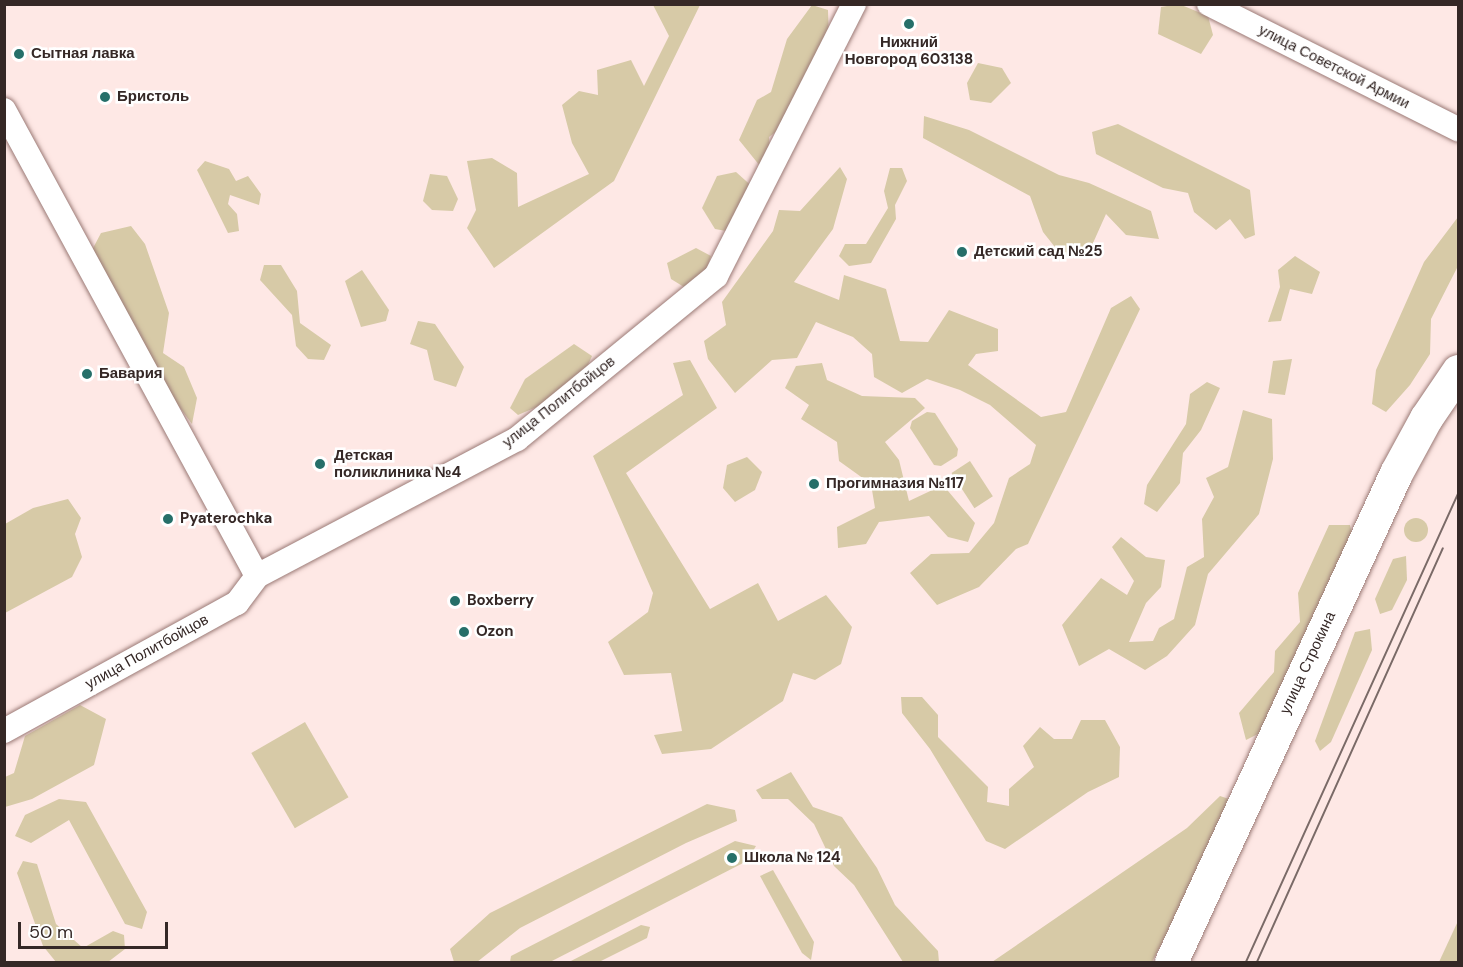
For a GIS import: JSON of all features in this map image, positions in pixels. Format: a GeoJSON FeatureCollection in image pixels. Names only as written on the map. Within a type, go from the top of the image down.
{"type":"FeatureCollection","features":[{"type":"Feature","properties":{"kind":"street","name":"улица Политбойцов"},"geometry":{"type":"LineString","coordinates":[[4,731],[237,603],[257,576],[517,439],[716,276],[854,4]]}},
{"type":"Feature","properties":{"kind":"street","name":"улица Советской Армии"},"geometry":{"type":"LineString","coordinates":[[1209,4],[1458,129]]}},
{"type":"Feature","properties":{"kind":"street"},"geometry":{"type":"LineString","coordinates":[[4,110],[257,576]]}},
{"type":"Feature","properties":{"kind":"street","name":"улица Строкина"},"geometry":{"type":"LineString","coordinates":[[1171,963],[1396,473],[1458,371]]}},
{"type":"Feature","properties":{"kind":"shaded area"},"geometry":{"type":"Polygon","coordinates":[[[1179,4],[1208,16],[1213,35],[1201,54],[1158,34],[1161,7],[1179,4]]]}},
{"type":"Feature","properties":{"kind":"shaded area"},"geometry":{"type":"Polygon","coordinates":[[[653,5],[700,5],[614,181],[494,268],[467,228],[476,210],[467,161],[492,158],[517,173],[518,207],[589,174],[572,143],[562,105],[579,91],[598,95],[597,70],[631,60],[644,86],[669,36],[653,5]]]}},
{"type":"Feature","properties":{"kind":"shaded area"},"geometry":{"type":"Polygon","coordinates":[[[812,5],[828,10],[829,41],[794,118],[769,137],[771,163],[760,166],[739,140],[757,100],[771,92],[787,39],[812,5]]]}},
{"type":"Feature","properties":{"kind":"shaded area"},"geometry":{"type":"Polygon","coordinates":[[[978,63],[1002,68],[1011,83],[991,103],[970,100],[967,83],[978,63]]]}},
{"type":"Feature","properties":{"kind":"shaded area"},"geometry":{"type":"Polygon","coordinates":[[[924,116],[969,130],[1059,175],[1089,183],[1151,211],[1159,239],[1126,235],[1106,214],[1089,252],[1062,256],[1043,232],[1030,196],[923,138],[924,116]]]}},
{"type":"Feature","properties":{"kind":"shaded area"},"geometry":{"type":"Polygon","coordinates":[[[1118,124],[1250,190],[1255,235],[1245,239],[1230,219],[1216,230],[1194,212],[1188,193],[1163,188],[1096,154],[1092,132],[1118,124]]]}},
{"type":"Feature","properties":{"kind":"shaded area"},"geometry":{"type":"Polygon","coordinates":[[[205,161],[229,169],[236,181],[248,176],[261,194],[259,205],[230,195],[228,204],[237,214],[239,231],[228,233],[197,170],[205,161]]]}},
{"type":"Feature","properties":{"kind":"shaded area"},"geometry":{"type":"Polygon","coordinates":[[[840,167],[847,179],[833,229],[794,282],[839,300],[844,275],[886,289],[900,341],[928,342],[949,310],[998,329],[998,351],[976,354],[968,365],[1041,417],[1066,412],[1111,308],[1131,296],[1140,309],[1028,544],[1016,549],[979,587],[937,605],[910,573],[931,554],[969,553],[994,523],[1009,478],[1030,464],[1036,445],[990,405],[960,390],[927,379],[902,393],[874,377],[872,354],[853,337],[816,322],[797,358],[772,360],[735,393],[708,359],[704,341],[726,325],[722,302],[773,231],[779,210],[800,211],[840,167]]]}},
{"type":"Feature","properties":{"kind":"shaded area"},"geometry":{"type":"Polygon","coordinates":[[[890,168],[902,168],[907,181],[895,205],[896,219],[871,263],[849,266],[839,256],[845,244],[866,244],[888,208],[884,191],[890,168]]]}},
{"type":"Feature","properties":{"kind":"shaded area"},"geometry":{"type":"Polygon","coordinates":[[[736,172],[755,189],[737,233],[715,229],[702,208],[717,176],[736,172]]]}},
{"type":"Feature","properties":{"kind":"shaded area"},"geometry":{"type":"Polygon","coordinates":[[[430,174],[447,176],[458,199],[453,211],[432,210],[423,201],[430,174]]]}},
{"type":"Feature","properties":{"kind":"shaded area"},"geometry":{"type":"Polygon","coordinates":[[[1458,217],[1458,266],[1431,319],[1430,354],[1410,385],[1386,412],[1372,404],[1376,370],[1424,262],[1458,217]]]}},
{"type":"Feature","properties":{"kind":"shaded area"},"geometry":{"type":"Polygon","coordinates":[[[131,226],[145,244],[169,313],[163,353],[184,367],[197,398],[192,424],[154,373],[91,252],[101,233],[131,226]]]}},
{"type":"Feature","properties":{"kind":"shaded area"},"geometry":{"type":"Polygon","coordinates":[[[696,248],[711,256],[702,283],[684,287],[671,279],[667,263],[696,248]]]}},
{"type":"Feature","properties":{"kind":"shaded area"},"geometry":{"type":"Polygon","coordinates":[[[1295,256],[1320,272],[1312,294],[1290,289],[1281,321],[1268,322],[1280,287],[1278,270],[1295,256]]]}},
{"type":"Feature","properties":{"kind":"shaded area"},"geometry":{"type":"Polygon","coordinates":[[[264,265],[281,265],[297,291],[300,323],[331,345],[324,360],[308,359],[296,346],[292,315],[260,280],[264,265]]]}},
{"type":"Feature","properties":{"kind":"shaded area"},"geometry":{"type":"Polygon","coordinates":[[[362,270],[389,310],[386,321],[361,327],[345,281],[362,270]]]}},
{"type":"Feature","properties":{"kind":"shaded area"},"geometry":{"type":"Polygon","coordinates":[[[418,321],[435,324],[464,367],[456,387],[434,380],[427,350],[410,344],[418,321]]]}},
{"type":"Feature","properties":{"kind":"shaded area"},"geometry":{"type":"Polygon","coordinates":[[[574,344],[592,356],[587,367],[548,402],[518,415],[510,408],[525,379],[574,344]]]}},
{"type":"Feature","properties":{"kind":"shaded area"},"geometry":{"type":"Polygon","coordinates":[[[1292,359],[1285,395],[1268,393],[1273,361],[1292,359]]]}},
{"type":"Feature","properties":{"kind":"shaded area"},"geometry":{"type":"Polygon","coordinates":[[[690,360],[717,408],[626,473],[710,609],[758,583],[778,621],[826,595],[852,627],[841,664],[815,680],[793,673],[783,701],[711,749],[662,754],[654,735],[682,731],[671,673],[624,675],[608,642],[648,612],[653,593],[593,456],[683,395],[673,363],[690,360]]]}},
{"type":"Feature","properties":{"kind":"shaded area"},"geometry":{"type":"Polygon","coordinates":[[[822,363],[827,380],[862,396],[915,398],[925,408],[885,442],[899,460],[909,501],[943,485],[975,523],[968,542],[948,537],[929,516],[879,522],[866,544],[838,548],[837,527],[875,508],[871,484],[839,461],[837,442],[801,419],[809,405],[785,388],[796,366],[822,363]]]}},
{"type":"Feature","properties":{"kind":"shaded area"},"geometry":{"type":"Polygon","coordinates":[[[1207,382],[1220,388],[1201,430],[1183,453],[1180,483],[1157,512],[1144,504],[1147,485],[1186,424],[1190,394],[1207,382]]]}},
{"type":"Feature","properties":{"kind":"shaded area"},"geometry":{"type":"Polygon","coordinates":[[[1243,410],[1272,419],[1273,459],[1259,514],[1208,574],[1195,625],[1167,656],[1145,670],[1109,649],[1079,666],[1062,625],[1101,578],[1127,595],[1134,581],[1112,547],[1121,537],[1146,557],[1165,560],[1161,587],[1146,603],[1129,642],[1153,641],[1159,628],[1174,619],[1187,567],[1204,557],[1202,519],[1214,497],[1206,478],[1228,467],[1243,410]]]}},
{"type":"Feature","properties":{"kind":"shaded area"},"geometry":{"type":"Polygon","coordinates":[[[927,412],[935,413],[958,449],[957,456],[941,466],[934,465],[910,428],[912,421],[927,412]]]}},
{"type":"Feature","properties":{"kind":"shaded area"},"geometry":{"type":"Polygon","coordinates":[[[747,457],[762,472],[755,490],[735,502],[723,488],[727,465],[747,457]]]}},
{"type":"Feature","properties":{"kind":"shaded area"},"geometry":{"type":"Polygon","coordinates":[[[970,461],[993,496],[974,508],[952,473],[970,461]]]}},
{"type":"Feature","properties":{"kind":"shaded area"},"geometry":{"type":"Polygon","coordinates":[[[68,499],[81,518],[75,534],[82,557],[72,577],[5,613],[5,524],[33,508],[68,499]]]}},
{"type":"Feature","properties":{"kind":"shaded area"},"geometry":{"type":"Polygon","coordinates":[[[1416,518],[1425,521],[1428,530],[1425,539],[1416,542],[1407,539],[1404,530],[1407,521],[1416,518]]]}},
{"type":"Feature","properties":{"kind":"shaded area"},"geometry":{"type":"Polygon","coordinates":[[[1329,525],[1350,525],[1355,546],[1274,726],[1246,740],[1239,713],[1274,672],[1275,651],[1300,622],[1298,593],[1329,525]]]}},
{"type":"Feature","properties":{"kind":"shaded area"},"geometry":{"type":"Polygon","coordinates":[[[1406,556],[1407,580],[1392,610],[1380,614],[1375,599],[1393,559],[1406,556]]]}},
{"type":"Feature","properties":{"kind":"shaded area"},"geometry":{"type":"Polygon","coordinates":[[[1370,629],[1372,650],[1331,742],[1320,751],[1315,741],[1355,632],[1370,629]]]}},
{"type":"Feature","properties":{"kind":"shaded area"},"geometry":{"type":"Polygon","coordinates":[[[901,697],[922,697],[938,715],[938,737],[988,787],[987,802],[1009,806],[1009,789],[1034,767],[1023,746],[1040,727],[1054,739],[1072,739],[1081,720],[1105,720],[1120,747],[1119,777],[1088,792],[1005,849],[986,841],[930,749],[902,713],[901,697]]]}},
{"type":"Feature","properties":{"kind":"shaded area"},"geometry":{"type":"Polygon","coordinates":[[[80,705],[106,719],[94,765],[32,799],[5,807],[5,777],[14,773],[25,736],[80,705]]]}},
{"type":"Feature","properties":{"kind":"shaded area"},"geometry":{"type":"Polygon","coordinates":[[[305,722],[349,797],[295,828],[251,753],[305,722]]]}},
{"type":"Feature","properties":{"kind":"shaded area"},"geometry":{"type":"Polygon","coordinates":[[[791,772],[813,807],[842,817],[877,868],[895,905],[938,951],[939,962],[903,962],[854,885],[834,866],[814,824],[788,799],[762,799],[756,790],[791,772]]]}},
{"type":"Feature","properties":{"kind":"shaded area"},"geometry":{"type":"Polygon","coordinates":[[[1220,796],[1232,800],[1220,832],[1152,962],[992,962],[1187,828],[1220,796]]]}},
{"type":"Feature","properties":{"kind":"shaded area"},"geometry":{"type":"Polygon","coordinates":[[[59,799],[86,802],[147,912],[142,929],[125,924],[69,820],[31,843],[15,836],[25,815],[59,799]]]}},
{"type":"Feature","properties":{"kind":"shaded area"},"geometry":{"type":"Polygon","coordinates":[[[707,804],[735,810],[737,821],[686,843],[520,928],[477,962],[454,962],[450,949],[490,913],[707,804]]]}},
{"type":"Feature","properties":{"kind":"shaded area"},"geometry":{"type":"Polygon","coordinates":[[[735,841],[756,846],[747,861],[550,962],[510,962],[511,956],[735,841]]]}},
{"type":"Feature","properties":{"kind":"shaded area"},"geometry":{"type":"Polygon","coordinates":[[[23,861],[37,864],[56,924],[83,948],[113,931],[124,935],[125,949],[108,962],[56,962],[43,946],[17,873],[23,861]]]}},
{"type":"Feature","properties":{"kind":"shaded area"},"geometry":{"type":"Polygon","coordinates":[[[773,870],[814,942],[811,960],[802,953],[760,876],[773,870]]]}},
{"type":"Feature","properties":{"kind":"shaded area"},"geometry":{"type":"Polygon","coordinates":[[[1458,921],[1458,962],[1439,962],[1458,921]]]}},
{"type":"Feature","properties":{"kind":"shaded area"},"geometry":{"type":"Polygon","coordinates":[[[641,925],[650,927],[647,938],[599,962],[569,962],[641,925]]]}},
{"type":"Feature","properties":{"kind":"tram line"},"geometry":{"type":"LineString","coordinates":[[1246,962],[1458,494]]}},
{"type":"Feature","properties":{"kind":"tram line"},"geometry":{"type":"LineString","coordinates":[[1257,962],[1443,549]]}},
{"type":"Feature","properties":{"kind":"place","name":"Нижний Новгород 603138"},"geometry":{"type":"Point","coordinates":[909,24]}},
{"type":"Feature","properties":{"kind":"place","name":"Сытная лавка"},"geometry":{"type":"Point","coordinates":[19,54]}},
{"type":"Feature","properties":{"kind":"place","name":"Бристоль"},"geometry":{"type":"Point","coordinates":[105,97]}},
{"type":"Feature","properties":{"kind":"place","name":"Детский сад №25"},"geometry":{"type":"Point","coordinates":[962,252]}},
{"type":"Feature","properties":{"kind":"place","name":"Бавария"},"geometry":{"type":"Point","coordinates":[87,374]}},
{"type":"Feature","properties":{"kind":"place","name":"Детская поликлиника №4"},"geometry":{"type":"Point","coordinates":[320,464]}},
{"type":"Feature","properties":{"kind":"place","name":"Прогимназия №117"},"geometry":{"type":"Point","coordinates":[814,484]}},
{"type":"Feature","properties":{"kind":"place","name":"Pyaterochka"},"geometry":{"type":"Point","coordinates":[168,519]}},
{"type":"Feature","properties":{"kind":"place","name":"Boxberry"},"geometry":{"type":"Point","coordinates":[455,601]}},
{"type":"Feature","properties":{"kind":"place","name":"Ozon"},"geometry":{"type":"Point","coordinates":[464,632]}},
{"type":"Feature","properties":{"kind":"place","name":"Школа № 124"},"geometry":{"type":"Point","coordinates":[732,858]}}]}
